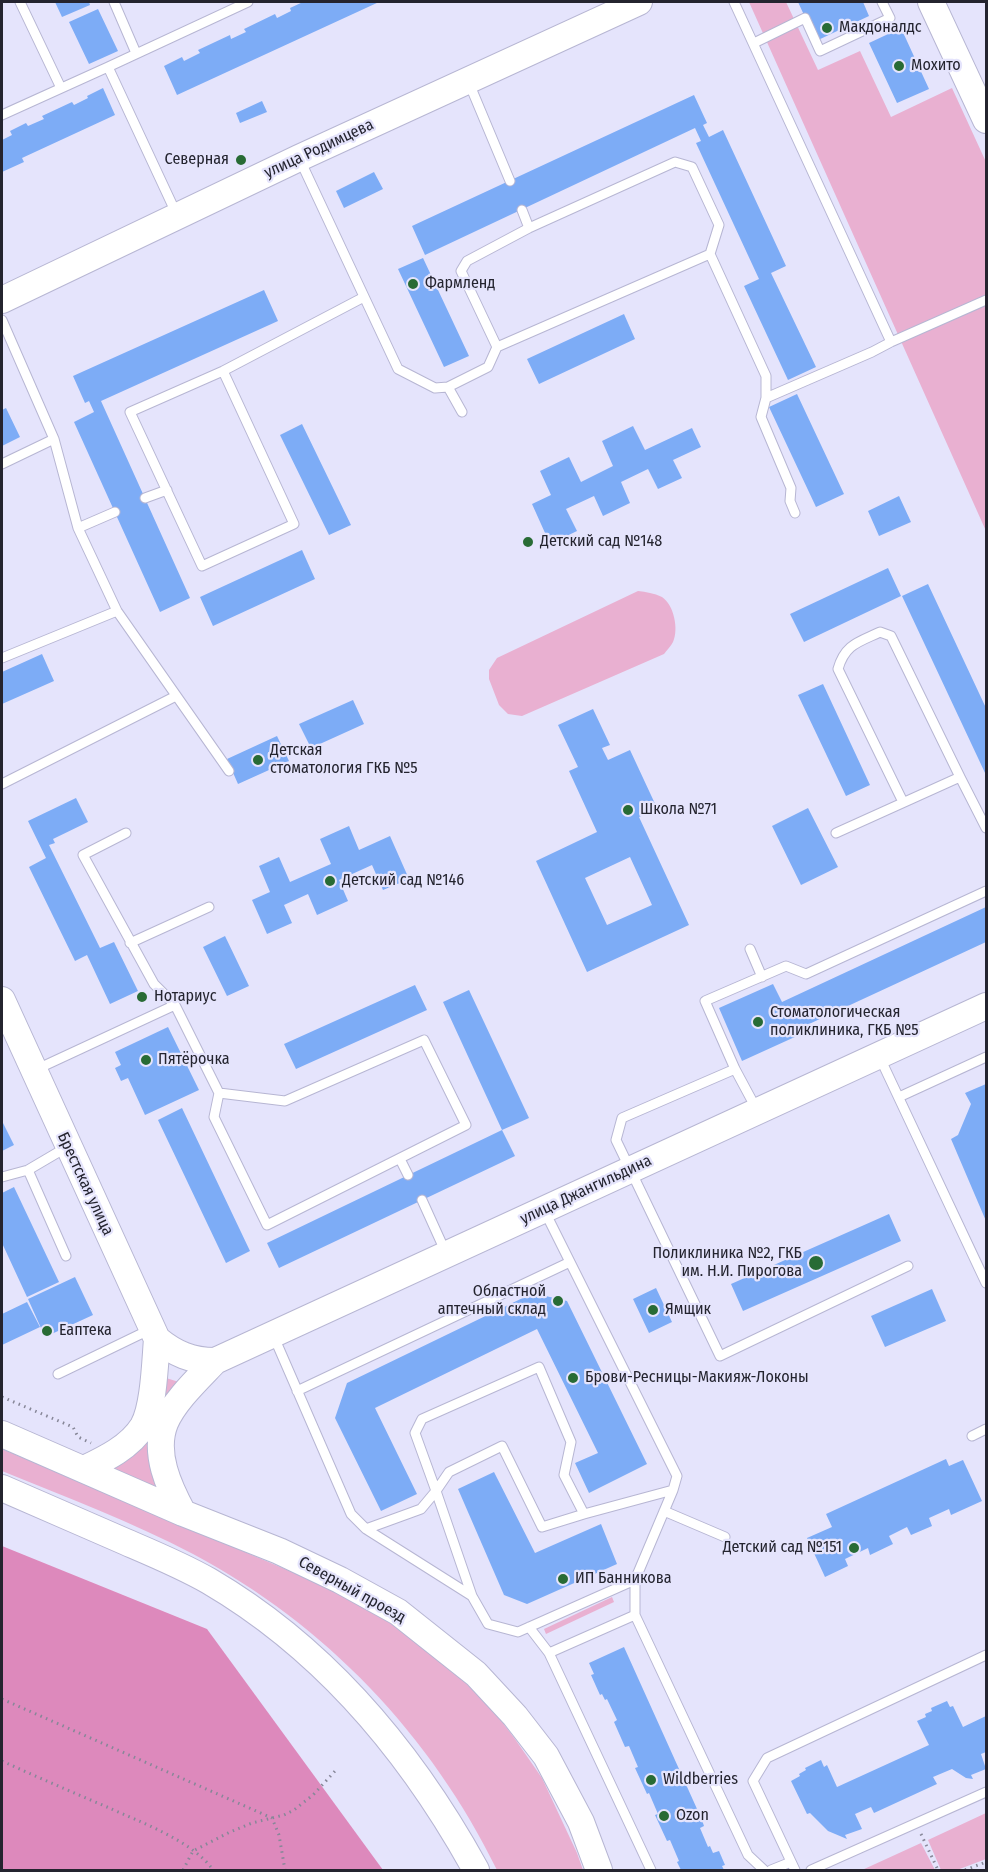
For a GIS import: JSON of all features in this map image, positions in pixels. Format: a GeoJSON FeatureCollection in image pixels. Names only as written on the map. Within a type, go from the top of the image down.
{"type":"FeatureCollection","features":[{"type":"Feature","properties":{"kind":"main road","name":"улица Родимцева"},"geometry":{"type":"LineString","coordinates":[[2,300],[177,215],[639,2]]}},
{"type":"Feature","properties":{"kind":"main road"},"geometry":{"type":"LineString","coordinates":[[931,2],[987,120]]}},
{"type":"Feature","properties":{"kind":"main road","name":"Брестская улица"},"geometry":{"type":"LineString","coordinates":[[2,1000],[154,1334]]}},
{"type":"Feature","properties":{"kind":"main road","name":"улица Джангильдина"},"geometry":{"type":"LineString","coordinates":[[215,1361],[987,1006]]}},
{"type":"Feature","properties":{"kind":"main road"},"geometry":{"type":"LineString","coordinates":[[154,1334],[169,1349],[183,1356],[199,1361],[215,1361]]}},
{"type":"Feature","properties":{"kind":"main road"},"geometry":{"type":"LineString","coordinates":[[84,1469],[114,1453],[130,1441],[143,1425],[149,1407],[154,1334]]}},
{"type":"Feature","properties":{"kind":"main road"},"geometry":{"type":"LineString","coordinates":[[183,1513],[171,1489],[163,1462],[165,1424],[185,1394],[215,1361]]}},
{"type":"Feature","properties":{"kind":"main road","name":"Северный проезд"},"geometry":{"type":"LineString","coordinates":[[2,1434],[183,1513],[279,1551],[340,1580],[398,1612],[476,1674],[515,1716],[546,1756],[581,1822],[599,1870]]}},
{"type":"Feature","properties":{"kind":"main road"},"geometry":{"type":"LineString","coordinates":[[2,1488],[208,1580],[286,1635],[336,1680],[370,1715],[410,1764],[451,1826],[476,1870]]}},
{"type":"Feature","properties":{"kind":"lane"},"geometry":{"type":"LineString","coordinates":[[20,2],[61,88]]}},
{"type":"Feature","properties":{"kind":"lane"},"geometry":{"type":"LineString","coordinates":[[114,2],[136,53]]}},
{"type":"Feature","properties":{"kind":"lane"},"geometry":{"type":"LineString","coordinates":[[2,115],[248,2]]}},
{"type":"Feature","properties":{"kind":"lane"},"geometry":{"type":"LineString","coordinates":[[734,2],[891,342]]}},
{"type":"Feature","properties":{"kind":"lane"},"geometry":{"type":"LineString","coordinates":[[754,43],[805,18],[820,51],[890,18],[882,2]]}},
{"type":"Feature","properties":{"kind":"lane"},"geometry":{"type":"LineString","coordinates":[[108,67],[177,215]]}},
{"type":"Feature","properties":{"kind":"lane"},"geometry":{"type":"LineString","coordinates":[[468,80],[510,181]]}},
{"type":"Feature","properties":{"kind":"lane"},"geometry":{"type":"LineString","coordinates":[[299,158],[398,369],[435,388],[448,387],[488,367],[497,347],[710,254]]}},
{"type":"Feature","properties":{"kind":"lane"},"geometry":{"type":"LineString","coordinates":[[497,347],[461,271],[467,261],[529,228],[675,162],[692,166],[719,225],[710,254],[765,376],[766,398],[761,417],[791,488],[790,501],[795,513]]}},
{"type":"Feature","properties":{"kind":"lane"},"geometry":{"type":"LineString","coordinates":[[522,210],[529,228]]}},
{"type":"Feature","properties":{"kind":"lane"},"geometry":{"type":"LineString","coordinates":[[223,370],[294,525],[202,566],[130,412],[223,370],[364,297]]}},
{"type":"Feature","properties":{"kind":"lane"},"geometry":{"type":"LineString","coordinates":[[766,398],[987,300]]}},
{"type":"Feature","properties":{"kind":"lane"},"geometry":{"type":"LineString","coordinates":[[2,320],[54,439],[78,528],[117,611],[230,771]]}},
{"type":"Feature","properties":{"kind":"lane"},"geometry":{"type":"LineString","coordinates":[[448,387],[462,412]]}},
{"type":"Feature","properties":{"kind":"lane"},"geometry":{"type":"LineString","coordinates":[[2,464],[54,439]]}},
{"type":"Feature","properties":{"kind":"lane"},"geometry":{"type":"LineString","coordinates":[[145,498],[167,490]]}},
{"type":"Feature","properties":{"kind":"lane"},"geometry":{"type":"LineString","coordinates":[[78,528],[115,512]]}},
{"type":"Feature","properties":{"kind":"lane"},"geometry":{"type":"LineString","coordinates":[[2,658],[117,611]]}},
{"type":"Feature","properties":{"kind":"lane"},"geometry":{"type":"LineString","coordinates":[[903,802],[838,669],[841,658],[851,645],[880,632],[891,636],[987,828]]}},
{"type":"Feature","properties":{"kind":"lane"},"geometry":{"type":"LineString","coordinates":[[2,784],[176,696]]}},
{"type":"Feature","properties":{"kind":"lane"},"geometry":{"type":"LineString","coordinates":[[836,833],[960,777]]}},
{"type":"Feature","properties":{"kind":"lane"},"geometry":{"type":"LineString","coordinates":[[126,833],[83,855],[154,984],[175,1005],[219,1093],[214,1117],[267,1225],[466,1125],[424,1040],[285,1101],[219,1093]]}},
{"type":"Feature","properties":{"kind":"lane"},"geometry":{"type":"LineString","coordinates":[[758,1111],[735,1069],[705,1001],[786,966],[806,974],[987,891]]}},
{"type":"Feature","properties":{"kind":"lane"},"geometry":{"type":"LineString","coordinates":[[130,943],[209,907]]}},
{"type":"Feature","properties":{"kind":"lane"},"geometry":{"type":"LineString","coordinates":[[750,948],[762,976]]}},
{"type":"Feature","properties":{"kind":"lane"},"geometry":{"type":"LineString","coordinates":[[33,1071],[175,1005]]}},
{"type":"Feature","properties":{"kind":"lane"},"geometry":{"type":"LineString","coordinates":[[878,1055],[987,1283]]}},
{"type":"Feature","properties":{"kind":"lane"},"geometry":{"type":"LineString","coordinates":[[899,1097],[987,1057]]}},
{"type":"Feature","properties":{"kind":"lane"},"geometry":{"type":"LineString","coordinates":[[735,1069],[622,1118],[616,1140],[720,1356],[908,1266]]}},
{"type":"Feature","properties":{"kind":"lane"},"geometry":{"type":"LineString","coordinates":[[2,1178],[28,1170],[68,1147]]}},
{"type":"Feature","properties":{"kind":"lane"},"geometry":{"type":"LineString","coordinates":[[400,1159],[408,1175]]}},
{"type":"Feature","properties":{"kind":"lane"},"geometry":{"type":"LineString","coordinates":[[28,1170],[66,1256]]}},
{"type":"Feature","properties":{"kind":"lane"},"geometry":{"type":"LineString","coordinates":[[422,1200],[447,1255]]}},
{"type":"Feature","properties":{"kind":"lane"},"geometry":{"type":"LineString","coordinates":[[544,1210],[677,1476],[635,1580],[635,1615],[748,1855],[764,1870]]}},
{"type":"Feature","properties":{"kind":"lane"},"geometry":{"type":"LineString","coordinates":[[297,1391],[570,1262]]}},
{"type":"Feature","properties":{"kind":"lane"},"geometry":{"type":"LineString","coordinates":[[58,1374],[154,1334]]}},
{"type":"Feature","properties":{"kind":"lane"},"geometry":{"type":"LineString","coordinates":[[273,1334],[351,1514],[366,1529],[472,1596]]}},
{"type":"Feature","properties":{"kind":"lane"},"geometry":{"type":"LineString","coordinates":[[584,1514],[564,1475],[571,1442],[539,1366],[422,1419],[416,1433],[472,1596],[488,1624],[518,1632],[635,1580]]}},
{"type":"Feature","properties":{"kind":"lane"},"geometry":{"type":"LineString","coordinates":[[972,1436],[987,1429]]}},
{"type":"Feature","properties":{"kind":"lane"},"geometry":{"type":"LineString","coordinates":[[366,1529],[421,1509],[449,1472],[502,1446],[542,1527],[673,1490]]}},
{"type":"Feature","properties":{"kind":"lane"},"geometry":{"type":"LineString","coordinates":[[664,1511],[725,1537]]}},
{"type":"Feature","properties":{"kind":"lane"},"geometry":{"type":"LineString","coordinates":[[549,1653],[635,1615]]}},
{"type":"Feature","properties":{"kind":"lane"},"geometry":{"type":"LineString","coordinates":[[530,1627],[549,1653],[651,1870]]}},
{"type":"Feature","properties":{"kind":"lane"},"geometry":{"type":"LineString","coordinates":[[771,1870],[793,1866],[753,1781],[767,1758],[987,1654]]}},
{"type":"Feature","properties":{"kind":"lane"},"geometry":{"type":"LineString","coordinates":[[811,1870],[987,1792]]}},
{"type":"Feature","properties":{"kind":"path"},"geometry":{"type":"LineString","coordinates":[[2,1397],[73,1427],[78,1437],[114,1453]]}},
{"type":"Feature","properties":{"kind":"path"},"geometry":{"type":"LineString","coordinates":[[2,1699],[272,1818],[279,1834],[285,1870]]}},
{"type":"Feature","properties":{"kind":"path"},"geometry":{"type":"LineString","coordinates":[[2,1761],[131,1818],[193,1851],[213,1870]]}},
{"type":"Feature","properties":{"kind":"path"},"geometry":{"type":"LineString","coordinates":[[183,1870],[193,1851],[230,1832],[252,1823],[284,1815],[304,1804],[336,1770]]}},
{"type":"Feature","properties":{"kind":"path"},"geometry":{"type":"LineString","coordinates":[[916,1824],[938,1870]]}},
{"type":"Feature","properties":{"kind":"path"},"geometry":{"type":"LineString","coordinates":[[965,1870],[987,1862]]}},
{"type":"Feature","properties":{"kind":"shaded area"},"geometry":{"type":"Polygon","coordinates":[[[749,2],[786,2],[818,70],[860,51],[891,117],[952,88],[986,162],[986,531],[749,2]]]}},
{"type":"Feature","properties":{"kind":"shaded area"},"geometry":{"type":"Polygon","coordinates":[[[638,591],[662,597],[670,606],[676,631],[672,644],[664,654],[522,716],[508,714],[499,705],[489,679],[489,670],[497,658],[638,591]]]}},
{"type":"Feature","properties":{"kind":"shaded area"},"geometry":{"type":"Polygon","coordinates":[[[163,1377],[182,1383],[162,1490],[108,1468],[163,1377]]]}},
{"type":"Feature","properties":{"kind":"shaded area"},"geometry":{"type":"Polygon","coordinates":[[[2,1449],[318,1583],[388,1621],[454,1671],[497,1715],[542,1778],[583,1870],[497,1870],[470,1821],[440,1774],[407,1729],[370,1688],[330,1650],[287,1614],[242,1582],[193,1554],[123,1521],[2,1471],[2,1449]]]}},
{"type":"Feature","properties":{"kind":"shaded area"},"geometry":{"type":"Polygon","coordinates":[[[2,1546],[207,1629],[383,1870],[2,1870],[2,1546]]]}},
{"type":"Feature","properties":{"kind":"shaded area"},"geometry":{"type":"Polygon","coordinates":[[[612,1597],[614,1602],[546,1634],[544,1629],[612,1597]]]}},
{"type":"Feature","properties":{"kind":"shaded area"},"geometry":{"type":"Polygon","coordinates":[[[986,1813],[986,1859],[957,1870],[941,1870],[928,1840],[986,1813]]]}},
{"type":"Feature","properties":{"kind":"shaded area"},"geometry":{"type":"Polygon","coordinates":[[[921,1843],[935,1870],[862,1870],[921,1843]]]}},
{"type":"Feature","properties":{"kind":"building"},"geometry":{"type":"Polygon","coordinates":[[[55,2],[89,2],[90,5],[62,17],[55,2]]]}},
{"type":"Feature","properties":{"kind":"building"},"geometry":{"type":"Polygon","coordinates":[[[303,2],[379,2],[177,95],[164,66],[182,57],[184,61],[200,53],[198,50],[230,35],[231,39],[246,32],[244,29],[275,14],[277,18],[303,2]]]}},
{"type":"Feature","properties":{"kind":"building","name":"Макдоналдс"},"geometry":{"type":"Polygon","coordinates":[[[798,2],[863,2],[869,16],[816,41],[798,2]]]}},
{"type":"Feature","properties":{"kind":"building"},"geometry":{"type":"Polygon","coordinates":[[[98,9],[118,51],[89,64],[69,22],[98,9]]]}},
{"type":"Feature","properties":{"kind":"building","name":"Мохито"},"geometry":{"type":"Polygon","coordinates":[[[901,28],[929,89],[897,103],[869,43],[901,28]]]}},
{"type":"Feature","properties":{"kind":"building"},"geometry":{"type":"Polygon","coordinates":[[[103,88],[115,115],[22,158],[24,162],[2,172],[2,140],[12,135],[10,131],[26,123],[28,126],[44,119],[42,116],[72,102],[74,105],[103,88]]]}},
{"type":"Feature","properties":{"kind":"building"},"geometry":{"type":"Polygon","coordinates":[[[694,95],[707,123],[703,125],[709,137],[723,130],[786,266],[771,273],[816,367],[788,380],[744,286],[759,279],[696,143],[701,141],[695,128],[425,255],[412,226],[694,95]]]}},
{"type":"Feature","properties":{"kind":"building"},"geometry":{"type":"Polygon","coordinates":[[[262,101],[267,112],[240,123],[236,113],[262,101]]]}},
{"type":"Feature","properties":{"kind":"building"},"geometry":{"type":"Polygon","coordinates":[[[374,172],[383,189],[344,208],[336,191],[374,172]]]}},
{"type":"Feature","properties":{"kind":"building"},"geometry":{"type":"Polygon","coordinates":[[[423,258],[469,356],[444,367],[398,269],[423,258]]]}},
{"type":"Feature","properties":{"kind":"building"},"geometry":{"type":"Polygon","coordinates":[[[264,290],[278,321],[101,401],[190,598],[160,612],[74,422],[94,412],[89,401],[85,403],[73,376],[264,290]]]}},
{"type":"Feature","properties":{"kind":"building"},"geometry":{"type":"Polygon","coordinates":[[[624,314],[635,339],[539,384],[527,359],[624,314]]]}},
{"type":"Feature","properties":{"kind":"building"},"geometry":{"type":"Polygon","coordinates":[[[797,394],[844,494],[816,507],[769,407],[797,394]]]}},
{"type":"Feature","properties":{"kind":"building"},"geometry":{"type":"Polygon","coordinates":[[[6,408],[20,437],[2,446],[2,410],[6,408]]]}},
{"type":"Feature","properties":{"kind":"building"},"geometry":{"type":"Polygon","coordinates":[[[302,424],[351,525],[329,535],[280,435],[302,424]]]}},
{"type":"Feature","properties":{"kind":"building"},"geometry":{"type":"Polygon","coordinates":[[[633,426],[645,450],[692,428],[701,447],[673,460],[682,478],[658,489],[648,469],[621,482],[630,503],[603,516],[594,496],[566,509],[577,531],[550,544],[532,504],[551,495],[540,471],[569,457],[581,482],[613,466],[602,441],[633,426]]]}},
{"type":"Feature","properties":{"kind":"building"},"geometry":{"type":"Polygon","coordinates":[[[899,496],[911,522],[879,536],[868,511],[899,496]]]}},
{"type":"Feature","properties":{"kind":"building"},"geometry":{"type":"Polygon","coordinates":[[[302,550],[315,579],[213,626],[200,597],[302,550]]]}},
{"type":"Feature","properties":{"kind":"building"},"geometry":{"type":"Polygon","coordinates":[[[888,568],[901,596],[804,642],[790,614],[888,568]]]}},
{"type":"Feature","properties":{"kind":"building"},"geometry":{"type":"Polygon","coordinates":[[[928,584],[986,708],[986,775],[902,596],[928,584]]]}},
{"type":"Feature","properties":{"kind":"building"},"geometry":{"type":"Polygon","coordinates":[[[42,654],[54,681],[2,704],[2,672],[42,654]]]}},
{"type":"Feature","properties":{"kind":"building"},"geometry":{"type":"Polygon","coordinates":[[[823,684],[870,785],[846,796],[798,695],[823,684]]]}},
{"type":"Feature","properties":{"kind":"building"},"geometry":{"type":"Polygon","coordinates":[[[353,700],[364,724],[311,748],[299,724],[353,700]]]}},
{"type":"Feature","properties":{"kind":"building"},"geometry":{"type":"Polygon","coordinates":[[[593,709],[610,745],[602,748],[608,760],[630,750],[657,808],[639,817],[689,925],[587,972],[536,861],[597,832],[569,771],[578,767],[558,725],[593,709]],[[630,857],[585,878],[607,925],[652,905],[630,857]]]}},
{"type":"Feature","properties":{"kind":"building","name":"Детская стоматология ГКБ №5"},"geometry":{"type":"Polygon","coordinates":[[[277,736],[289,761],[238,784],[227,759],[277,736]]]}},
{"type":"Feature","properties":{"kind":"building"},"geometry":{"type":"Polygon","coordinates":[[[76,798],[88,822],[53,839],[55,843],[49,845],[100,948],[114,942],[138,991],[110,1004],[87,955],[75,961],[29,867],[46,858],[28,821],[76,798]]]}},
{"type":"Feature","properties":{"kind":"building"},"geometry":{"type":"Polygon","coordinates":[[[808,808],[838,867],[801,885],[772,826],[808,808]]]}},
{"type":"Feature","properties":{"kind":"building"},"geometry":{"type":"Polygon","coordinates":[[[349,826],[359,850],[390,836],[409,879],[383,890],[372,865],[339,880],[348,901],[317,915],[308,894],[284,905],[292,923],[267,934],[252,900],[270,892],[259,866],[279,857],[290,882],[331,864],[320,839],[349,826]]]}},
{"type":"Feature","properties":{"kind":"building"},"geometry":{"type":"Polygon","coordinates":[[[986,907],[986,942],[794,1031],[797,1036],[742,1061],[719,1008],[773,984],[782,1002],[986,907]]]}},
{"type":"Feature","properties":{"kind":"building"},"geometry":{"type":"Polygon","coordinates":[[[225,936],[249,986],[227,996],[203,947],[225,936]]]}},
{"type":"Feature","properties":{"kind":"building"},"geometry":{"type":"Polygon","coordinates":[[[415,985],[427,1010],[296,1069],[284,1044],[415,985]]]}},
{"type":"Feature","properties":{"kind":"building"},"geometry":{"type":"Polygon","coordinates":[[[469,990],[529,1118],[502,1130],[443,1002],[469,990]]]}},
{"type":"Feature","properties":{"kind":"building"},"geometry":{"type":"Polygon","coordinates":[[[168,1027],[199,1090],[145,1115],[128,1078],[121,1081],[115,1068],[121,1065],[115,1052],[168,1027]]]}},
{"type":"Feature","properties":{"kind":"building"},"geometry":{"type":"Polygon","coordinates":[[[986,1084],[986,1221],[951,1139],[958,1135],[971,1104],[965,1093],[986,1084]]]}},
{"type":"Feature","properties":{"kind":"building"},"geometry":{"type":"Polygon","coordinates":[[[182,1108],[250,1251],[226,1263],[158,1120],[182,1108]]]}},
{"type":"Feature","properties":{"kind":"building"},"geometry":{"type":"Polygon","coordinates":[[[2,1121],[14,1145],[2,1151],[2,1121]]]}},
{"type":"Feature","properties":{"kind":"building"},"geometry":{"type":"Polygon","coordinates":[[[502,1130],[515,1156],[279,1268],[267,1243],[502,1130]]]}},
{"type":"Feature","properties":{"kind":"building"},"geometry":{"type":"Polygon","coordinates":[[[14,1187],[59,1282],[27,1297],[2,1243],[2,1193],[14,1187]]]}},
{"type":"Feature","properties":{"kind":"building","name":"Поликлиника №2, ГКБ им. Н.И. Пирогова"},"geometry":{"type":"Polygon","coordinates":[[[889,1214],[901,1241],[743,1311],[731,1284],[889,1214]]]}},
{"type":"Feature","properties":{"kind":"building"},"geometry":{"type":"Polygon","coordinates":[[[75,1277],[93,1315],[45,1337],[28,1299],[75,1277]]]}},
{"type":"Feature","properties":{"kind":"building","name":"Ямщик"},"geometry":{"type":"Polygon","coordinates":[[[656,1288],[672,1322],[649,1333],[633,1299],[656,1288]]]}},
{"type":"Feature","properties":{"kind":"building"},"geometry":{"type":"Polygon","coordinates":[[[932,1289],[946,1321],[885,1347],[871,1316],[932,1289]]]}},
{"type":"Feature","properties":{"kind":"building"},"geometry":{"type":"Polygon","coordinates":[[[533,1293],[567,1301],[647,1464],[589,1493],[575,1463],[598,1453],[537,1329],[375,1408],[417,1494],[381,1511],[335,1418],[347,1383],[533,1293]]]}},
{"type":"Feature","properties":{"kind":"building"},"geometry":{"type":"Polygon","coordinates":[[[27,1302],[40,1327],[2,1345],[2,1314],[27,1302]]]}},
{"type":"Feature","properties":{"kind":"building"},"geometry":{"type":"Polygon","coordinates":[[[946,1459],[949,1466],[963,1460],[982,1501],[951,1515],[949,1509],[929,1518],[932,1526],[911,1535],[907,1527],[889,1536],[893,1544],[870,1555],[868,1548],[845,1559],[848,1566],[825,1577],[807,1538],[832,1527],[826,1514],[946,1459]]]}},
{"type":"Feature","properties":{"kind":"building"},"geometry":{"type":"Polygon","coordinates":[[[494,1472],[535,1553],[601,1524],[617,1564],[527,1604],[504,1595],[458,1489],[494,1472]]]}},
{"type":"Feature","properties":{"kind":"building"},"geometry":{"type":"Polygon","coordinates":[[[624,1647],[702,1820],[704,1826],[700,1828],[708,1847],[710,1846],[713,1853],[719,1851],[725,1865],[722,1866],[724,1870],[681,1870],[670,1840],[667,1841],[655,1815],[658,1814],[649,1793],[647,1794],[635,1768],[638,1767],[629,1746],[625,1747],[614,1722],[617,1720],[607,1699],[605,1700],[602,1694],[600,1695],[591,1675],[594,1674],[589,1663],[624,1647]]]}},
{"type":"Feature","properties":{"kind":"building"},"geometry":{"type":"Polygon","coordinates":[[[947,1701],[950,1707],[953,1706],[963,1727],[986,1716],[986,1752],[981,1754],[986,1769],[971,1775],[973,1779],[966,1778],[952,1769],[933,1777],[937,1784],[874,1813],[871,1807],[855,1814],[862,1829],[845,1835],[847,1839],[828,1831],[810,1813],[807,1814],[791,1781],[800,1776],[799,1774],[806,1770],[805,1768],[821,1760],[824,1767],[827,1765],[837,1787],[929,1745],[917,1721],[926,1717],[925,1714],[932,1711],[931,1708],[947,1701]]]}},
{"type":"Feature","properties":{"kind":"place","name":"Макдоналдс"},"geometry":{"type":"Point","coordinates":[827,28]}},
{"type":"Feature","properties":{"kind":"place","name":"Мохито"},"geometry":{"type":"Point","coordinates":[899,66]}},
{"type":"Feature","properties":{"kind":"place","name":"Северная"},"geometry":{"type":"Point","coordinates":[241,160]}},
{"type":"Feature","properties":{"kind":"place","name":"Фармленд"},"geometry":{"type":"Point","coordinates":[413,284]}},
{"type":"Feature","properties":{"kind":"place","name":"Детский сад №148"},"geometry":{"type":"Point","coordinates":[528,542]}},
{"type":"Feature","properties":{"kind":"place","name":"Детская стоматология ГКБ №5"},"geometry":{"type":"Point","coordinates":[258,760]}},
{"type":"Feature","properties":{"kind":"place","name":"Школа №71"},"geometry":{"type":"Point","coordinates":[628,810]}},
{"type":"Feature","properties":{"kind":"place","name":"Детский сад №146"},"geometry":{"type":"Point","coordinates":[330,881]}},
{"type":"Feature","properties":{"kind":"place","name":"Нотариус"},"geometry":{"type":"Point","coordinates":[142,997]}},
{"type":"Feature","properties":{"kind":"place","name":"Стоматологическая поликлиника, ГКБ №5"},"geometry":{"type":"Point","coordinates":[758,1022]}},
{"type":"Feature","properties":{"kind":"place","name":"Пятёрочка"},"geometry":{"type":"Point","coordinates":[146,1060]}},
{"type":"Feature","properties":{"kind":"place","name":"Поликлиника №2, ГКБ им. Н.И. Пирогова"},"geometry":{"type":"Point","coordinates":[816,1263]}},
{"type":"Feature","properties":{"kind":"place","name":"Областной аптечный склад"},"geometry":{"type":"Point","coordinates":[558,1301]}},
{"type":"Feature","properties":{"kind":"place","name":"Ямщик"},"geometry":{"type":"Point","coordinates":[653,1310]}},
{"type":"Feature","properties":{"kind":"place","name":"Еаптека"},"geometry":{"type":"Point","coordinates":[47,1331]}},
{"type":"Feature","properties":{"kind":"place","name":"Брови-Ресницы-Макияж-Локоны"},"geometry":{"type":"Point","coordinates":[573,1378]}},
{"type":"Feature","properties":{"kind":"place","name":"Детский сад №151"},"geometry":{"type":"Point","coordinates":[854,1548]}},
{"type":"Feature","properties":{"kind":"place","name":"ИП Банникова"},"geometry":{"type":"Point","coordinates":[563,1579]}},
{"type":"Feature","properties":{"kind":"place","name":"Wildberries"},"geometry":{"type":"Point","coordinates":[651,1780]}},
{"type":"Feature","properties":{"kind":"place","name":"Ozon"},"geometry":{"type":"Point","coordinates":[664,1816]}}]}
